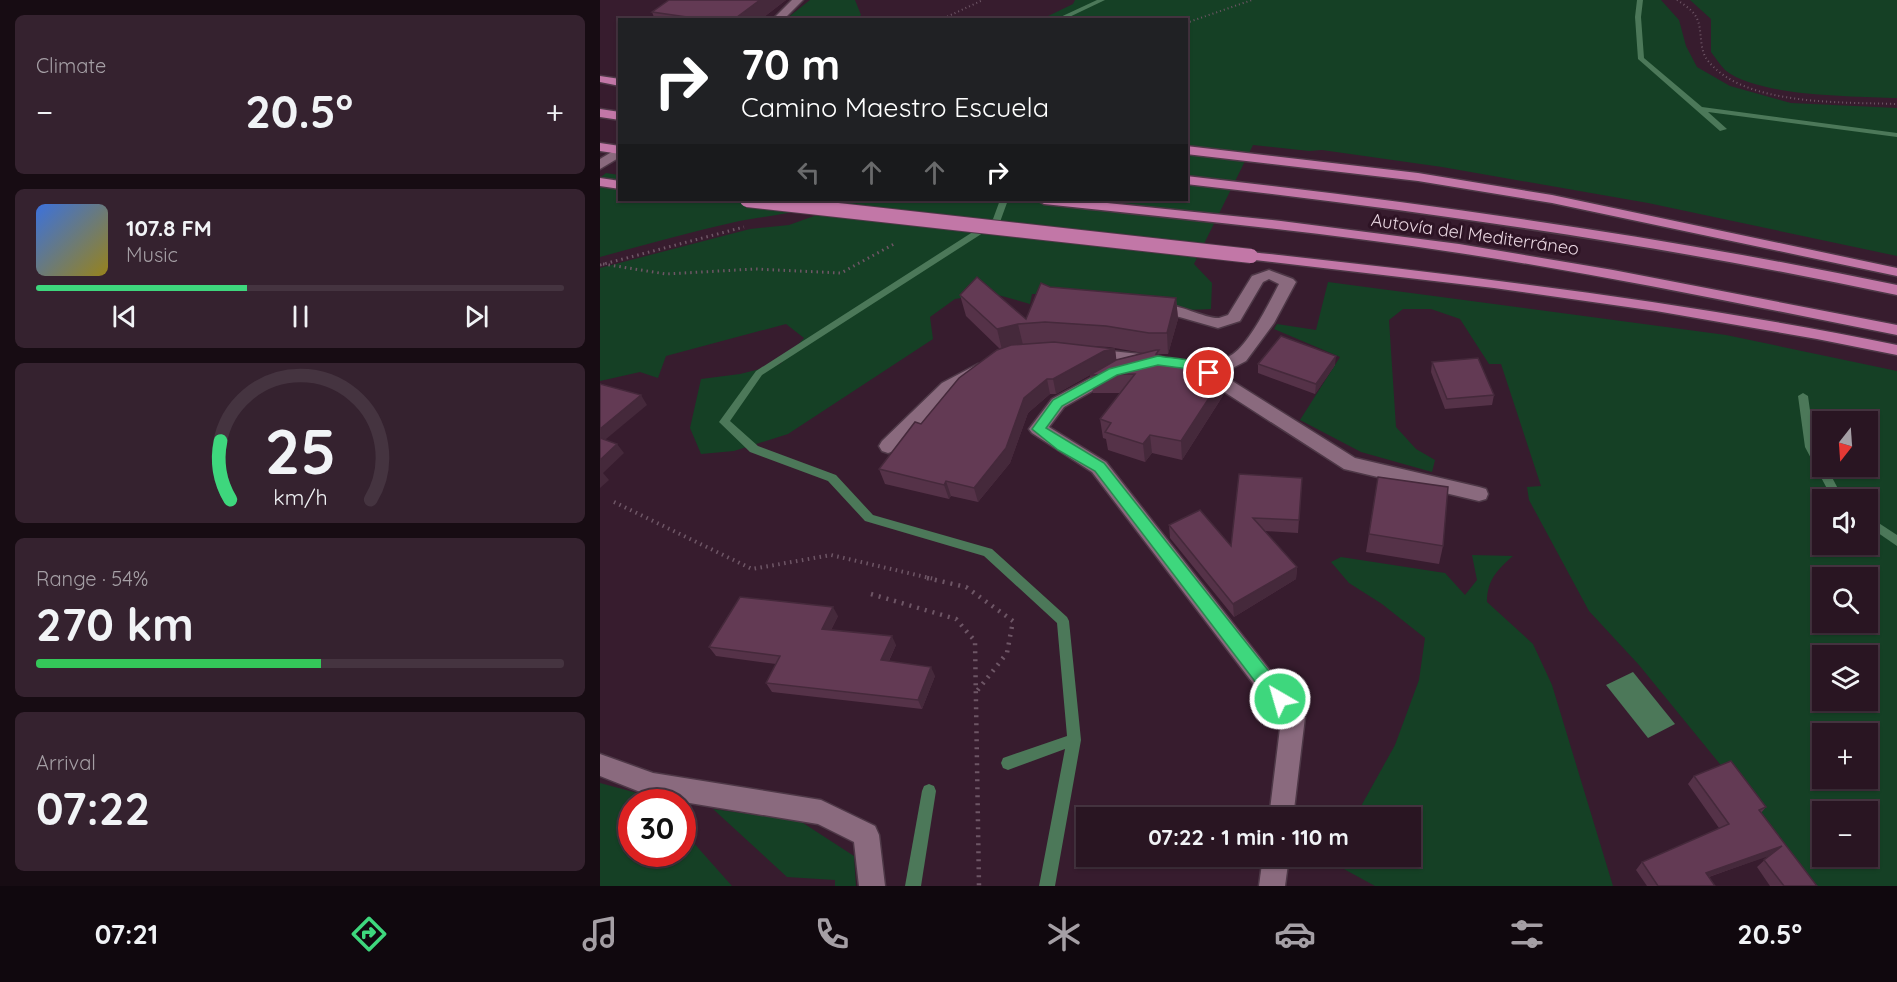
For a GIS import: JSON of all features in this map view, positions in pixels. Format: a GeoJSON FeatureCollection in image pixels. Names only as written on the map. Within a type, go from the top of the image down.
{"type":"FeatureCollection","features":[{"type":"Feature","properties":{"kind":"highway"},"geometry":{"type":"LineString","coordinates":[[600,79],[618,84]]}},
{"type":"Feature","properties":{"kind":"highway"},"geometry":{"type":"LineString","coordinates":[[600,113],[618,116]]}},
{"type":"Feature","properties":{"kind":"highway"},"geometry":{"type":"LineString","coordinates":[[600,147],[618,151]]}},
{"type":"Feature","properties":{"kind":"highway"},"geometry":{"type":"LineString","coordinates":[[1188,150],[1418,177],[1552,199],[1897,272]]}},
{"type":"Feature","properties":{"kind":"highway","name":"Autovía del Mediterráneo"},"geometry":{"type":"LineString","coordinates":[[1188,180],[1486,217],[1636,240],[1897,290]]}},
{"type":"Feature","properties":{"kind":"highway"},"geometry":{"type":"LineString","coordinates":[[600,182],[618,184]]}},
{"type":"Feature","properties":{"kind":"highway"},"geometry":{"type":"LineString","coordinates":[[756,201],[1394,272],[1636,303],[1834,336],[1897,350]]}},
{"type":"Feature","properties":{"kind":"highway","name":"Autovía del Mediterráneo"},"geometry":{"type":"LineString","coordinates":[[1053,201],[1273,225],[1516,258],[1897,330]]}},
{"type":"Feature","properties":{"kind":"street"},"geometry":{"type":"LineString","coordinates":[[779,18],[798,0]]}},
{"type":"Feature","properties":{"kind":"street"},"geometry":{"type":"LineString","coordinates":[[600,165],[618,152]]}},
{"type":"Feature","properties":{"kind":"street"},"geometry":{"type":"LineString","coordinates":[[1144,309],[1178,311],[1218,323],[1234,318],[1257,279],[1269,274],[1288,282],[1266,323],[1240,357],[1200,369],[1350,464],[1479,494]]}},
{"type":"Feature","properties":{"kind":"street"},"geometry":{"type":"LineString","coordinates":[[1077,353],[1164,361],[1113,372],[1058,403],[1038,429],[1063,447],[1100,467],[1293,717],[1282,807]]}},
{"type":"Feature","properties":{"kind":"street"},"geometry":{"type":"LineString","coordinates":[[888,446],[948,387],[994,360]]}},
{"type":"Feature","properties":{"kind":"street"},"geometry":{"type":"LineString","coordinates":[[600,765],[653,785],[821,812],[866,835],[872,886]]}},
{"type":"Feature","properties":{"kind":"street"},"geometry":{"type":"LineString","coordinates":[[1272,886],[1275,867]]}},
{"type":"Feature","properties":{"kind":"path"},"geometry":{"type":"LineString","coordinates":[[944,18],[983,0]]}},
{"type":"Feature","properties":{"kind":"path"},"geometry":{"type":"LineString","coordinates":[[1188,22],[1252,0]]}},
{"type":"Feature","properties":{"kind":"path"},"geometry":{"type":"LineString","coordinates":[[1677,0],[1695,16],[1700,48],[1707,61],[1721,76],[1751,88],[1797,98],[1897,104]]}},
{"type":"Feature","properties":{"kind":"path"},"geometry":{"type":"LineString","coordinates":[[602,265],[752,225]]}},
{"type":"Feature","properties":{"kind":"path"},"geometry":{"type":"LineString","coordinates":[[602,265],[666,274],[755,269],[841,273],[902,239]]}},
{"type":"Feature","properties":{"kind":"path"},"geometry":{"type":"LineString","coordinates":[[614,502],[752,569],[831,555],[966,587],[1013,621],[1007,653],[977,691]]}},
{"type":"Feature","properties":{"kind":"path"},"geometry":{"type":"LineString","coordinates":[[871,594],[956,619],[975,641],[979,886]]}},
{"type":"Feature","properties":{"kind":"shaded area"},"geometry":{"type":"Polygon","coordinates":[[[810,0],[855,0],[861,15],[858,18],[787,18],[810,0]]]}},
{"type":"Feature","properties":{"kind":"shaded area"},"geometry":{"type":"Polygon","coordinates":[[[1075,0],[1661,0],[1679,20],[1686,46],[1697,67],[1730,86],[1791,103],[1897,108],[1897,256],[1648,203],[1442,167],[1322,150],[1309,151],[1253,145],[1194,264],[1212,283],[1211,309],[1183,309],[1171,305],[1158,296],[1032,294],[1030,304],[991,293],[955,299],[930,317],[933,339],[788,434],[734,451],[701,454],[690,428],[701,379],[740,374],[780,364],[804,338],[786,324],[666,356],[658,378],[640,372],[600,381],[600,268],[750,229],[789,225],[852,201],[1188,201],[1188,18],[1044,18],[1073,4],[1075,0]]]}},
{"type":"Feature","properties":{"kind":"shaded area"},"geometry":{"type":"Polygon","coordinates":[[[1690,0],[1897,0],[1897,98],[1783,90],[1740,79],[1725,70],[1711,52],[1711,19],[1690,0]]]}},
{"type":"Feature","properties":{"kind":"shaded area"},"geometry":{"type":"Polygon","coordinates":[[[606,173],[618,175],[618,201],[827,201],[795,212],[718,226],[600,257],[600,178],[606,173]]]}},
{"type":"Feature","properties":{"kind":"shaded area"},"geometry":{"type":"Polygon","coordinates":[[[1328,282],[1726,335],[1897,371],[1897,886],[1803,886],[1724,769],[1639,665],[1589,611],[1529,500],[1527,487],[1541,486],[1501,364],[1489,364],[1460,319],[1431,309],[1403,309],[1389,320],[1396,427],[1416,449],[1435,460],[1432,472],[1361,452],[1300,420],[1340,357],[1274,329],[1277,324],[1316,330],[1328,282]]]}},
{"type":"Feature","properties":{"kind":"shaded area"},"geometry":{"type":"Polygon","coordinates":[[[1472,555],[1513,556],[1491,581],[1487,602],[1533,644],[1552,685],[1613,886],[1375,886],[1340,867],[1421,867],[1421,807],[1361,807],[1395,745],[1419,680],[1425,638],[1382,604],[1349,583],[1331,562],[1341,557],[1445,573],[1465,595],[1477,580],[1472,555]]]}},
{"type":"Feature","properties":{"kind":"shaded area"},"geometry":{"type":"Polygon","coordinates":[[[1633,672],[1675,724],[1648,738],[1606,685],[1633,672]]]}},
{"type":"Feature","properties":{"kind":"shaded area"},"geometry":{"type":"Polygon","coordinates":[[[600,783],[622,789],[618,789],[618,867],[696,867],[696,846],[732,886],[600,886],[600,783]]]}},
{"type":"Feature","properties":{"kind":"shaded area"},"geometry":{"type":"Polygon","coordinates":[[[713,809],[800,821],[854,856],[856,886],[835,886],[835,880],[787,877],[713,809]]]}},
{"type":"Feature","properties":{"kind":"building"},"geometry":{"type":"Polygon","coordinates":[[[669,0],[760,0],[736,18],[694,18],[652,12],[669,0]]]}},
{"type":"Feature","properties":{"kind":"building"},"geometry":{"type":"Polygon","coordinates":[[[977,277],[1026,319],[1041,283],[1050,287],[1176,298],[1167,333],[1045,322],[1018,324],[997,329],[960,295],[977,277]]]}},
{"type":"Feature","properties":{"kind":"building"},"geometry":{"type":"Polygon","coordinates":[[[1281,336],[1336,356],[1316,384],[1258,364],[1281,336]]]}},
{"type":"Feature","properties":{"kind":"building"},"geometry":{"type":"Polygon","coordinates":[[[1054,342],[1115,349],[1104,351],[1053,379],[1047,379],[1024,398],[1006,448],[974,488],[946,481],[944,485],[879,469],[915,422],[921,424],[959,378],[997,350],[1011,345],[1054,342]]]}},
{"type":"Feature","properties":{"kind":"building"},"geometry":{"type":"Polygon","coordinates":[[[1159,350],[1156,354],[1224,375],[1181,441],[1150,435],[1143,444],[1105,432],[1111,423],[1100,419],[1135,374],[1090,375],[1116,360],[1159,350]]]}},
{"type":"Feature","properties":{"kind":"building"},"geometry":{"type":"Polygon","coordinates":[[[1478,358],[1494,395],[1447,399],[1432,362],[1478,358]]]}},
{"type":"Feature","properties":{"kind":"building"},"geometry":{"type":"Polygon","coordinates":[[[600,384],[641,395],[600,429],[600,384]]]}},
{"type":"Feature","properties":{"kind":"building"},"geometry":{"type":"Polygon","coordinates":[[[600,438],[617,444],[600,460],[600,438]]]}},
{"type":"Feature","properties":{"kind":"building"},"geometry":{"type":"Polygon","coordinates":[[[1239,474],[1302,478],[1299,520],[1253,518],[1297,567],[1233,604],[1169,525],[1200,510],[1231,546],[1239,474]]]}},
{"type":"Feature","properties":{"kind":"building"},"geometry":{"type":"Polygon","coordinates":[[[1378,477],[1448,487],[1443,546],[1369,534],[1378,477]]]}},
{"type":"Feature","properties":{"kind":"building"},"geometry":{"type":"Polygon","coordinates":[[[740,597],[833,607],[822,629],[892,636],[881,660],[931,667],[918,700],[766,683],[780,656],[709,647],[740,597]]]}},
{"type":"Feature","properties":{"kind":"building"},"geometry":{"type":"Polygon","coordinates":[[[1731,761],[1766,807],[1759,810],[1817,886],[1784,886],[1764,860],[1782,846],[1706,873],[1715,886],[1658,886],[1642,862],[1729,824],[1694,776],[1731,761]]]}},
{"type":"Feature","properties":{"kind":"waterway"},"geometry":{"type":"LineString","coordinates":[[1062,18],[1102,0]]}},
{"type":"Feature","properties":{"kind":"waterway"},"geometry":{"type":"LineString","coordinates":[[1640,0],[1638,17],[1641,59],[1700,109]]}},
{"type":"Feature","properties":{"kind":"waterway"},"geometry":{"type":"LineString","coordinates":[[1700,109],[1897,135]]}},
{"type":"Feature","properties":{"kind":"waterway"},"geometry":{"type":"LineString","coordinates":[[1700,109],[1723,129]]}},
{"type":"Feature","properties":{"kind":"waterway"},"geometry":{"type":"LineString","coordinates":[[1004,201],[997,220],[759,373],[724,422],[754,449],[832,478],[869,518],[988,552],[1063,621],[1074,740]]}},
{"type":"Feature","properties":{"kind":"waterway"},"geometry":{"type":"LineString","coordinates":[[1803,396],[1810,447],[1833,489]]}},
{"type":"Feature","properties":{"kind":"waterway"},"geometry":{"type":"LineString","coordinates":[[1878,527],[1897,541]]}},
{"type":"Feature","properties":{"kind":"waterway"},"geometry":{"type":"LineString","coordinates":[[1008,763],[1074,740]]}},
{"type":"Feature","properties":{"kind":"waterway"},"geometry":{"type":"LineString","coordinates":[[1047,886],[1074,740]]}},
{"type":"Feature","properties":{"kind":"waterway"},"geometry":{"type":"LineString","coordinates":[[913,886],[929,791]]}},
{"type":"Feature","properties":{"kind":"route"},"geometry":{"type":"LineString","coordinates":[[1209,373],[1192,366],[1158,360],[1113,372],[1058,403],[1038,429],[1063,447],[1100,467],[1280,699]]}}]}
